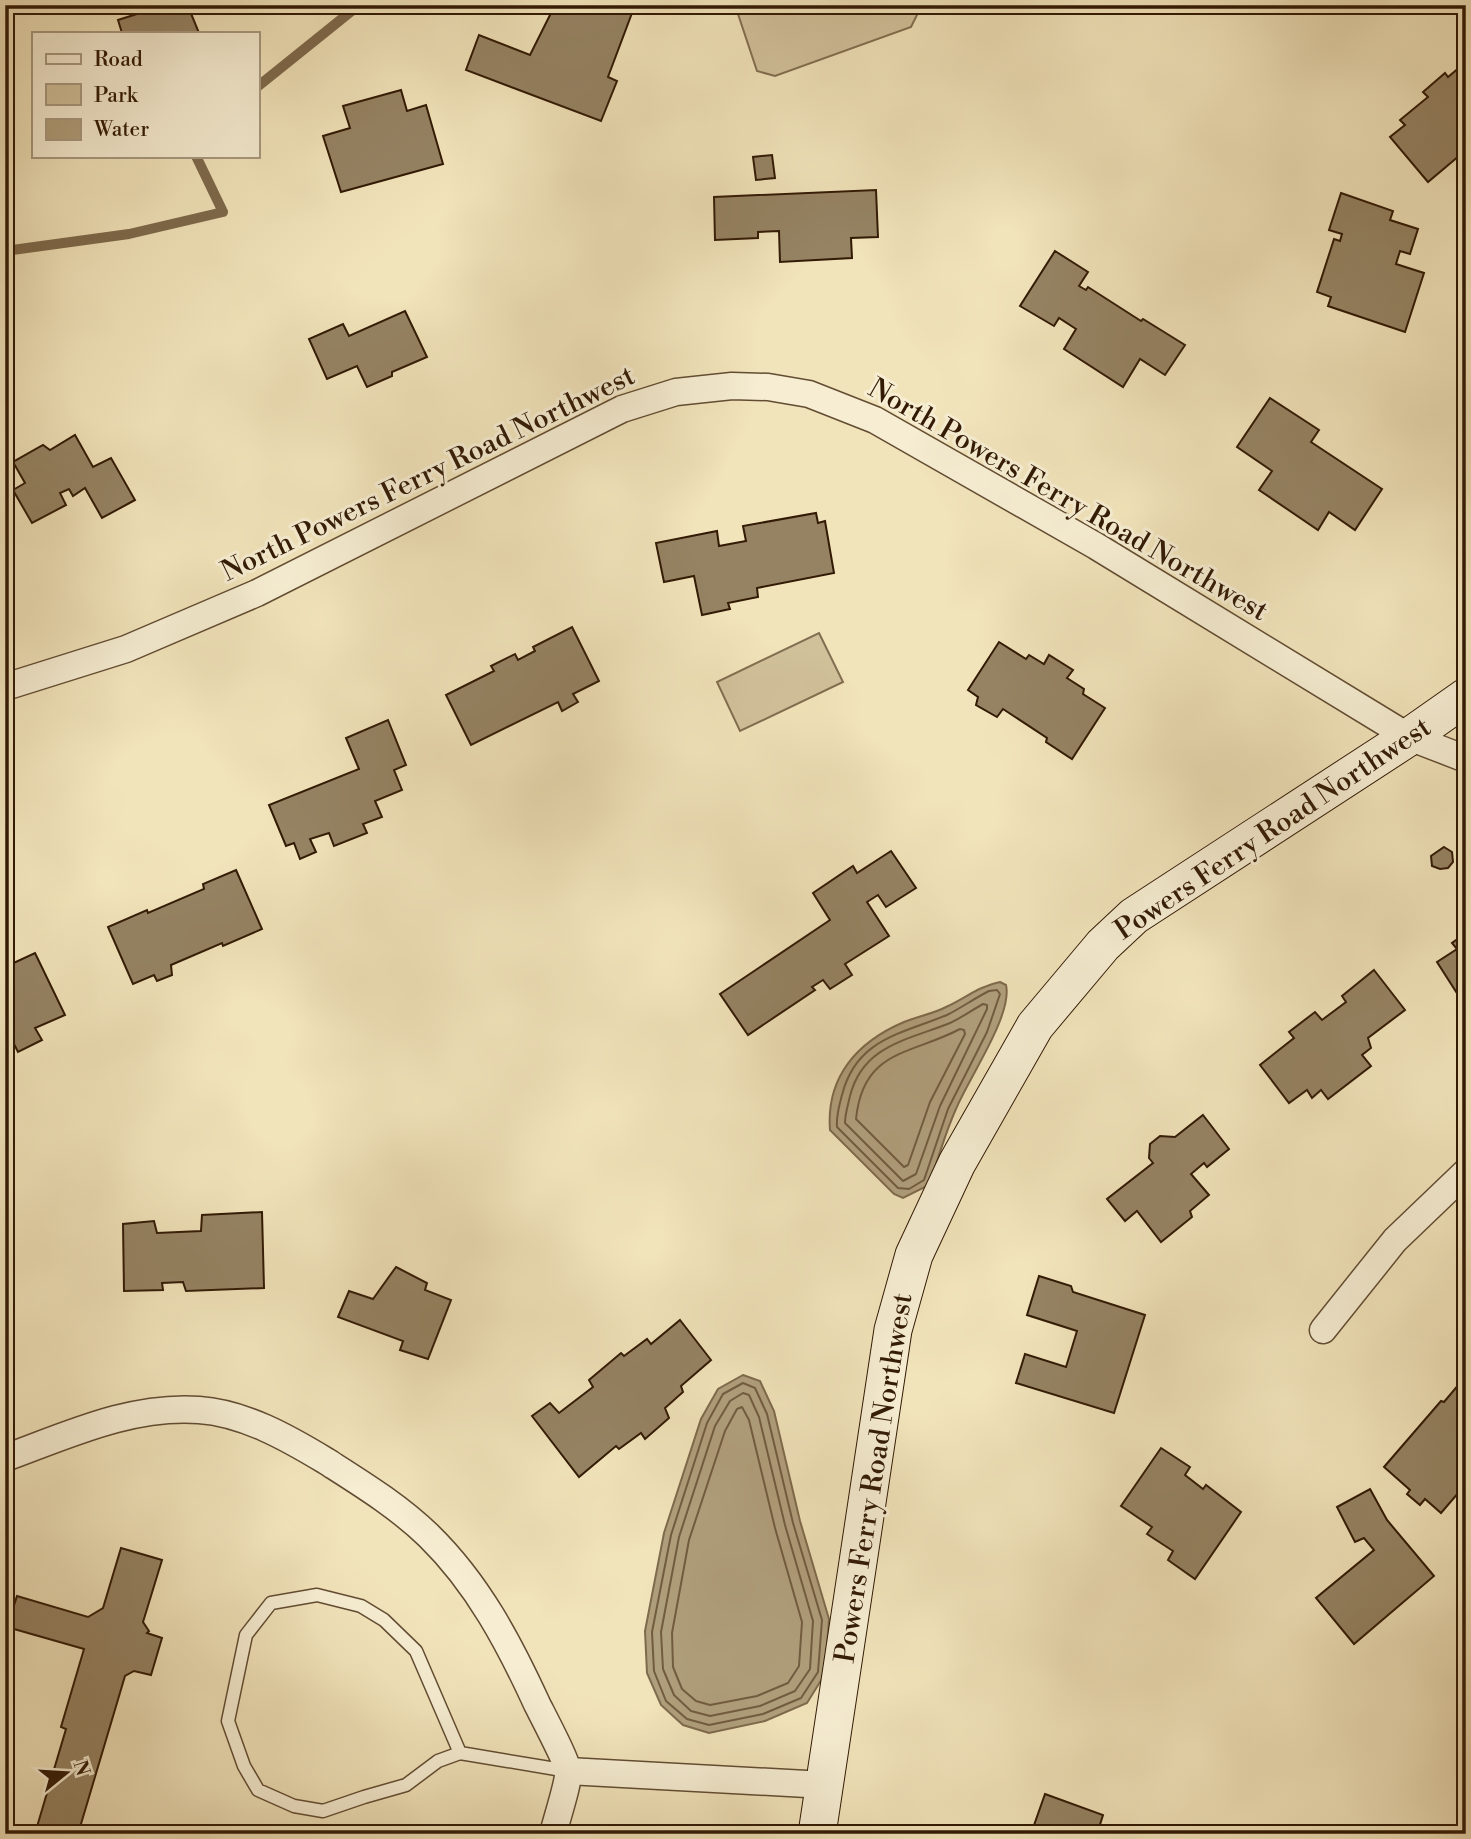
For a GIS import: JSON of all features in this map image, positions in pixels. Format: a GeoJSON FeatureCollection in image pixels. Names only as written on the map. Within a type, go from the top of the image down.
{"type":"FeatureCollection","features":[{"type":"Feature","properties":{"kind":"street","name":"North Powers Ferry Road Northwest"},"geometry":{"type":"LineString","coordinates":[[5,687],[126,649],[257,593],[622,409],[676,392],[732,386],[768,387],[809,394],[875,420],[1096,546],[1409,737],[1466,759]]}},
{"type":"Feature","properties":{"kind":"street","name":"Powers Ferry Road Northwest"},"geometry":{"type":"LineString","coordinates":[[817,1834],[893,1330],[914,1255],[957,1163],[1035,1026],[1103,945],[1134,916],[1466,697]]}},
{"type":"Feature","properties":{"kind":"street"},"geometry":{"type":"LineString","coordinates":[[1323,1329],[1395,1240],[1466,1172]]}},
{"type":"Feature","properties":{"kind":"street"},"geometry":{"type":"LineString","coordinates":[[5,1458],[119,1417],[165,1409],[202,1410],[248,1421],[301,1446],[381,1496],[428,1535],[463,1573],[488,1608],[527,1681],[568,1771],[553,1834]]}},
{"type":"Feature","properties":{"kind":"street"},"geometry":{"type":"LineString","coordinates":[[568,1771],[825,1785]]}},
{"type":"Feature","properties":{"kind":"lane"},"geometry":{"type":"LineString","coordinates":[[460,1753],[416,1651],[384,1620],[360,1606],[317,1595],[271,1603],[246,1635],[228,1721],[244,1766],[258,1790],[294,1805],[324,1811],[406,1785],[438,1761],[460,1753],[568,1771]]}},
{"type":"Feature","properties":{"kind":"green space"},"geometry":{"type":"Polygon","coordinates":[[[735,5],[915,5],[918,13],[911,27],[775,76],[757,71],[735,5]]]}},
{"type":"Feature","properties":{"kind":"green space"},"geometry":{"type":"Polygon","coordinates":[[[819,633],[843,682],[740,731],[717,682],[819,633]]]}},
{"type":"Feature","properties":{"kind":"water"},"geometry":{"type":"Polygon","coordinates":[[[1000,982],[1006,985],[1003,1013],[952,1118],[929,1185],[903,1198],[894,1194],[830,1130],[830,1111],[839,1078],[859,1051],[887,1030],[1000,982]]]}},
{"type":"Feature","properties":{"kind":"water"},"geometry":{"type":"Polygon","coordinates":[[[743,1375],[760,1381],[774,1411],[800,1521],[829,1619],[825,1674],[807,1703],[765,1721],[709,1733],[683,1725],[661,1705],[647,1673],[645,1631],[664,1533],[701,1419],[718,1389],[743,1375]]]}},
{"type":"Feature","properties":{"kind":"building"},"geometry":{"type":"Polygon","coordinates":[[[138,5],[198,5],[190,11],[199,32],[122,32],[118,20],[140,13],[138,5]]]}},
{"type":"Feature","properties":{"kind":"building"},"geometry":{"type":"Polygon","coordinates":[[[555,5],[635,5],[608,77],[617,81],[601,121],[466,70],[479,35],[530,55],[555,5]]]}},
{"type":"Feature","properties":{"kind":"building"},"geometry":{"type":"Polygon","coordinates":[[[1466,62],[1466,150],[1428,182],[1390,137],[1405,125],[1400,120],[1428,97],[1423,92],[1445,73],[1448,77],[1466,62]]]}},
{"type":"Feature","properties":{"kind":"building"},"geometry":{"type":"Polygon","coordinates":[[[401,90],[407,111],[426,105],[443,164],[341,192],[323,136],[350,128],[343,106],[401,90]]]}},
{"type":"Feature","properties":{"kind":"building"},"geometry":{"type":"Polygon","coordinates":[[[772,155],[775,178],[756,180],[753,157],[772,155]]]}},
{"type":"Feature","properties":{"kind":"building"},"geometry":{"type":"Polygon","coordinates":[[[876,190],[878,237],[851,238],[852,258],[780,262],[779,231],[758,232],[758,238],[715,240],[714,197],[876,190]]]}},
{"type":"Feature","properties":{"kind":"building"},"geometry":{"type":"Polygon","coordinates":[[[1341,193],[1393,211],[1390,220],[1418,229],[1410,254],[1400,251],[1396,264],[1424,273],[1405,332],[1328,306],[1331,297],[1317,292],[1334,239],[1340,241],[1342,234],[1329,230],[1341,193]]]}},
{"type":"Feature","properties":{"kind":"building"},"geometry":{"type":"Polygon","coordinates":[[[1055,251],[1088,272],[1079,286],[1086,290],[1088,287],[1185,345],[1165,375],[1140,359],[1123,387],[1064,349],[1076,329],[1059,318],[1054,326],[1020,306],[1055,251]]]}},
{"type":"Feature","properties":{"kind":"building"},"geometry":{"type":"Polygon","coordinates":[[[405,311],[427,357],[392,372],[392,376],[367,387],[357,366],[327,379],[309,339],[343,324],[349,336],[405,311]]]}},
{"type":"Feature","properties":{"kind":"building"},"geometry":{"type":"Polygon","coordinates":[[[1270,398],[1319,430],[1311,442],[1382,489],[1355,530],[1329,512],[1318,530],[1259,490],[1272,471],[1237,447],[1270,398]]]}},
{"type":"Feature","properties":{"kind":"building"},"geometry":{"type":"Polygon","coordinates":[[[75,435],[93,467],[111,458],[135,500],[102,518],[85,488],[73,496],[69,489],[60,493],[66,505],[32,523],[13,490],[25,483],[13,462],[43,445],[50,450],[75,435]]]}},
{"type":"Feature","properties":{"kind":"building"},"geometry":{"type":"Polygon","coordinates":[[[816,513],[818,523],[825,521],[834,573],[757,588],[758,597],[728,603],[730,609],[702,615],[694,576],[664,582],[656,543],[717,531],[719,546],[746,541],[743,526],[816,513]]]}},
{"type":"Feature","properties":{"kind":"building"},"geometry":{"type":"Polygon","coordinates":[[[572,627],[599,681],[573,694],[578,702],[562,711],[558,702],[471,745],[446,695],[494,671],[491,666],[515,654],[518,660],[535,651],[533,647],[572,627]]]}},
{"type":"Feature","properties":{"kind":"building"},"geometry":{"type":"Polygon","coordinates":[[[999,642],[1026,659],[1029,655],[1044,664],[1049,655],[1073,670],[1067,678],[1084,689],[1083,694],[1105,708],[1072,759],[1046,742],[1047,738],[1003,709],[997,717],[976,705],[978,697],[968,690],[999,642]]]}},
{"type":"Feature","properties":{"kind":"building"},"geometry":{"type":"Polygon","coordinates":[[[388,720],[406,765],[394,770],[402,790],[375,801],[382,817],[363,824],[367,833],[334,846],[329,833],[310,839],[316,852],[300,859],[294,843],[286,846],[269,805],[359,769],[346,738],[388,720]]]}},
{"type":"Feature","properties":{"kind":"building"},"geometry":{"type":"Polygon","coordinates":[[[1444,847],[1452,852],[1453,862],[1448,868],[1432,866],[1431,856],[1444,847]]]}},
{"type":"Feature","properties":{"kind":"building"},"geometry":{"type":"Polygon","coordinates":[[[891,851],[916,888],[886,907],[878,895],[867,902],[889,936],[845,964],[852,975],[830,989],[823,980],[812,987],[815,990],[748,1035],[720,994],[830,920],[813,893],[853,866],[857,873],[891,851]]]}},
{"type":"Feature","properties":{"kind":"building"},"geometry":{"type":"Polygon","coordinates":[[[236,870],[262,929],[171,965],[172,975],[157,981],[154,975],[133,984],[108,927],[204,889],[203,884],[236,870]]]}},
{"type":"Feature","properties":{"kind":"building"},"geometry":{"type":"Polygon","coordinates":[[[1466,933],[1466,998],[1462,1001],[1437,962],[1457,949],[1452,943],[1466,933]]]}},
{"type":"Feature","properties":{"kind":"building"},"geometry":{"type":"Polygon","coordinates":[[[35,953],[65,1015],[35,1028],[42,1040],[18,1052],[9,1034],[5,1036],[5,967],[35,953]]]}},
{"type":"Feature","properties":{"kind":"building"},"geometry":{"type":"Polygon","coordinates":[[[1374,970],[1405,1010],[1368,1038],[1371,1048],[1362,1055],[1371,1066],[1328,1099],[1321,1090],[1312,1098],[1307,1090],[1289,1103],[1260,1065],[1294,1038],[1289,1032],[1315,1012],[1322,1020],[1346,1002],[1342,996],[1374,970]]]}},
{"type":"Feature","properties":{"kind":"building"},"geometry":{"type":"Polygon","coordinates":[[[1203,1115],[1229,1149],[1207,1167],[1204,1163],[1191,1174],[1209,1195],[1190,1211],[1192,1217],[1161,1242],[1137,1211],[1125,1221],[1107,1199],[1153,1163],[1149,1158],[1150,1144],[1160,1136],[1175,1137],[1203,1115]]]}},
{"type":"Feature","properties":{"kind":"building"},"geometry":{"type":"Polygon","coordinates":[[[262,1212],[264,1288],[186,1291],[183,1282],[162,1283],[163,1290],[124,1291],[123,1224],[154,1221],[157,1233],[201,1231],[202,1215],[262,1212]]]}},
{"type":"Feature","properties":{"kind":"building"},"geometry":{"type":"Polygon","coordinates":[[[396,1267],[427,1283],[425,1290],[451,1300],[428,1359],[400,1350],[403,1341],[338,1317],[349,1291],[373,1299],[396,1267]]]}},
{"type":"Feature","properties":{"kind":"building"},"geometry":{"type":"Polygon","coordinates":[[[1039,1276],[1071,1286],[1073,1292],[1145,1315],[1114,1413],[1016,1383],[1025,1354],[1066,1367],[1077,1331],[1027,1315],[1039,1276]]]}},
{"type":"Feature","properties":{"kind":"building"},"geometry":{"type":"Polygon","coordinates":[[[680,1320],[711,1360],[681,1386],[683,1392],[665,1408],[669,1418],[645,1439],[641,1433],[619,1449],[616,1446],[579,1477],[532,1416],[550,1403],[559,1413],[593,1387],[589,1380],[621,1353],[624,1356],[647,1339],[651,1344],[680,1320]]]}},
{"type":"Feature","properties":{"kind":"building"},"geometry":{"type":"Polygon","coordinates":[[[1460,1383],[1466,1388],[1466,1484],[1441,1513],[1425,1499],[1420,1505],[1407,1494],[1410,1490],[1384,1467],[1460,1383]]]}},
{"type":"Feature","properties":{"kind":"building"},"geometry":{"type":"Polygon","coordinates":[[[1161,1448],[1190,1467],[1185,1475],[1203,1489],[1206,1485],[1241,1512],[1195,1579],[1168,1560],[1173,1551],[1147,1534],[1152,1527],[1121,1506],[1161,1448]]]}},
{"type":"Feature","properties":{"kind":"building"},"geometry":{"type":"Polygon","coordinates":[[[1370,1489],[1387,1520],[1434,1576],[1354,1644],[1316,1598],[1374,1550],[1364,1538],[1355,1542],[1337,1507],[1370,1489]]]}},
{"type":"Feature","properties":{"kind":"building"},"geometry":{"type":"Polygon","coordinates":[[[121,1548],[162,1560],[143,1622],[149,1631],[147,1633],[162,1638],[151,1675],[134,1671],[125,1676],[78,1834],[48,1834],[36,1830],[66,1729],[61,1727],[84,1649],[7,1627],[17,1596],[88,1617],[103,1608],[121,1548]]]}},
{"type":"Feature","properties":{"kind":"building"},"geometry":{"type":"Polygon","coordinates":[[[1045,1794],[1103,1815],[1097,1834],[1044,1834],[1045,1832],[1033,1828],[1045,1794]]]}},
{"type":"Feature","properties":{"kind":"waterway"},"geometry":{"type":"LineString","coordinates":[[259,85],[359,5]]}},
{"type":"Feature","properties":{"kind":"waterway"},"geometry":{"type":"LineString","coordinates":[[5,251],[129,234],[223,212],[197,158]]}}]}
